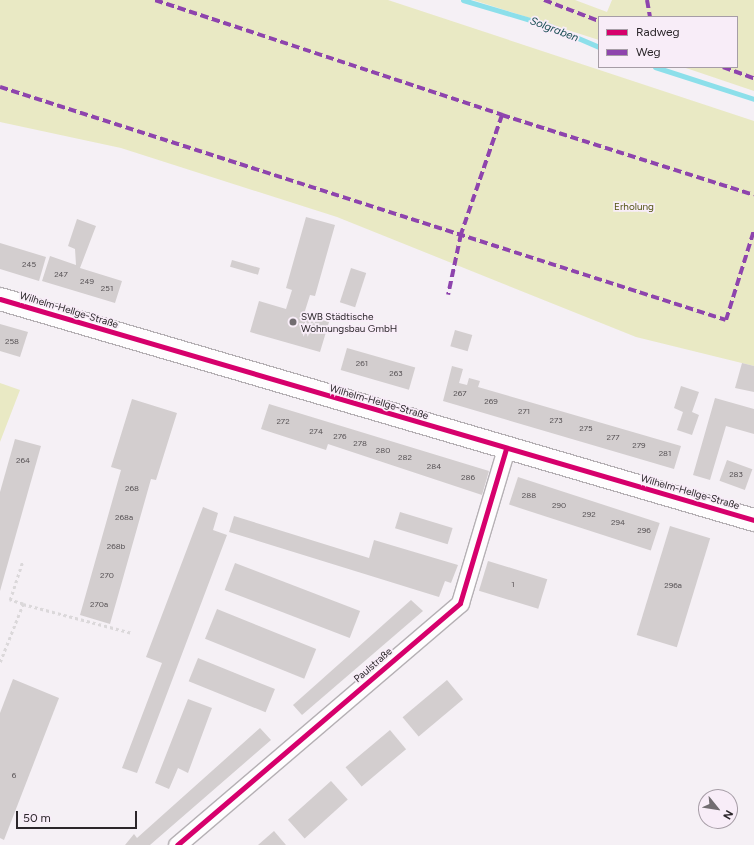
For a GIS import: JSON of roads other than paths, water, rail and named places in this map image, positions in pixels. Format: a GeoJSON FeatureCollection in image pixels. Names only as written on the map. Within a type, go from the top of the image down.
{"type":"FeatureCollection","features":[{"type":"Feature","properties":{"kind":"main road","name":"Wilhelm-Hellge-Straße"},"geometry":{"type":"LineString","coordinates":[[0,299],[506,449],[754,520]]}},
{"type":"Feature","properties":{"kind":"street","name":"Paulstraße"},"geometry":{"type":"LineString","coordinates":[[176,845],[460,602],[506,449]]}},
{"type":"Feature","properties":{"kind":"waterway","name":"Solgraben"},"geometry":{"type":"LineString","coordinates":[[463,0],[550,26],[598,47]]}},
{"type":"Feature","properties":{"kind":"waterway","name":"Solgraben"},"geometry":{"type":"LineString","coordinates":[[658,68],[754,99]]}},
{"type":"Feature","properties":{"kind":"place","name":"SWB Städtische Wohnungsbau GmbH"},"geometry":{"type":"Point","coordinates":[293,322]}},
{"type":"Feature","properties":{"kind":"park label","name":"Erholung"},"geometry":{"type":"Point","coordinates":[634,207]}}]}
